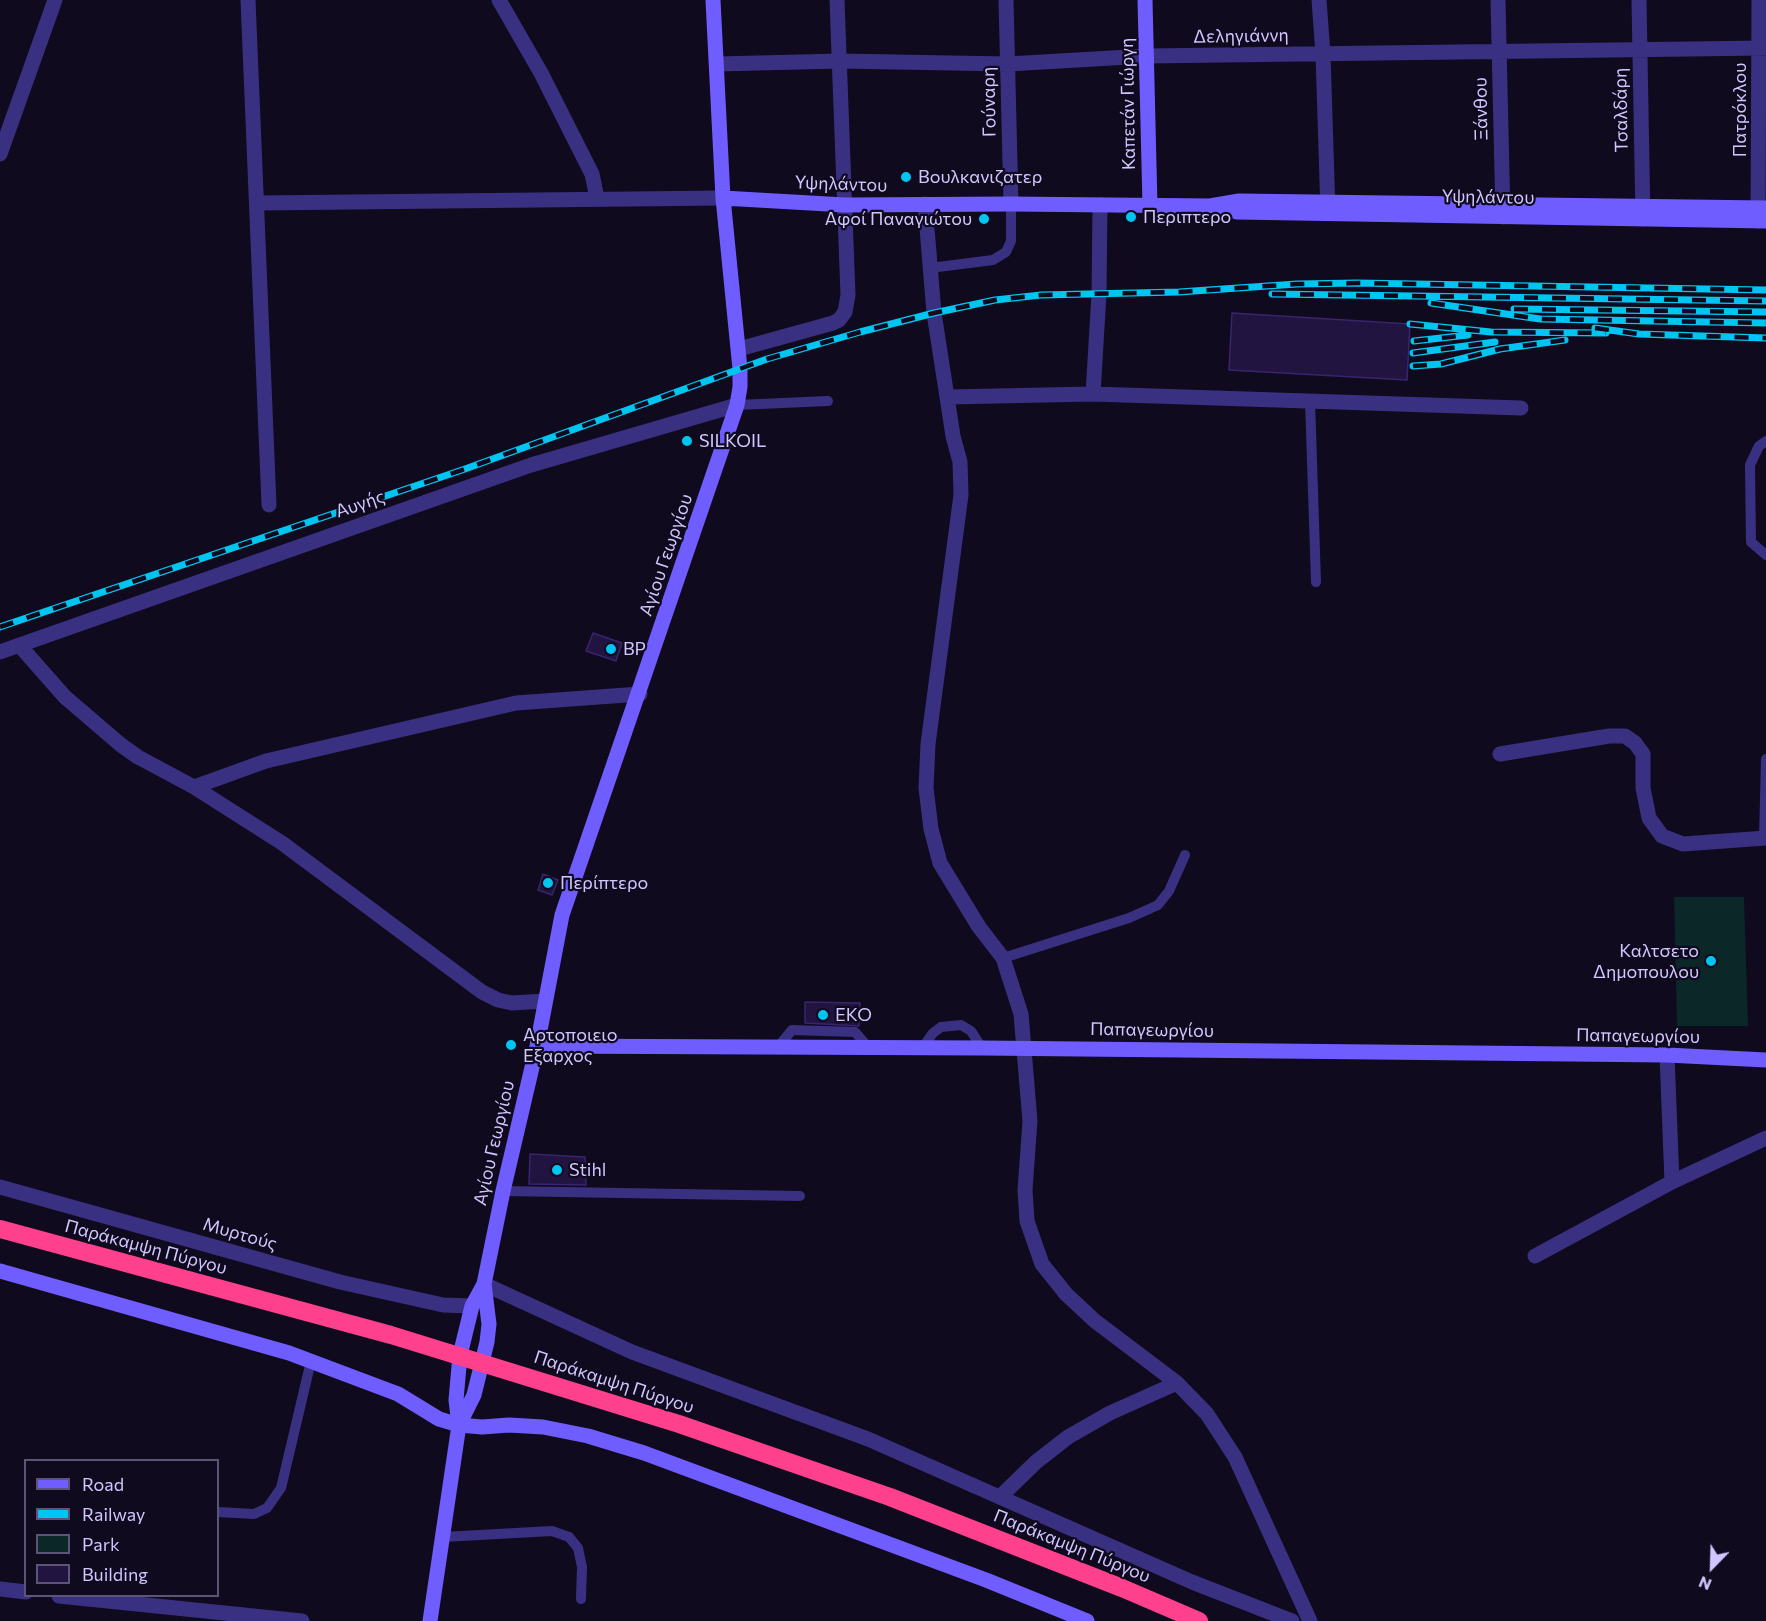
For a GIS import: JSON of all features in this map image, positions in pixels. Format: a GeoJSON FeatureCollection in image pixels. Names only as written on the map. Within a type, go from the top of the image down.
{"type":"FeatureCollection","features":[{"type":"Feature","properties":{"kind":"highway","name":"Παράκαμψη Πύργου"},"geometry":{"type":"LineString","coordinates":[[0,1229],[332,1318],[484,1362],[701,1431],[890,1497],[1122,1588],[1199,1621]]}},
{"type":"Feature","properties":{"kind":"street"},"geometry":{"type":"LineString","coordinates":[[0,154],[55,0]]}},
{"type":"Feature","properties":{"kind":"street"},"geometry":{"type":"LineString","coordinates":[[248,0],[270,506]]}},
{"type":"Feature","properties":{"kind":"street"},"geometry":{"type":"LineString","coordinates":[[499,0],[541,73],[592,174],[597,198]]}},
{"type":"Feature","properties":{"kind":"street","name":"Αγίου Γεωργίου"},"geometry":{"type":"LineString","coordinates":[[430,1621],[459,1425],[456,1400],[460,1355],[472,1306],[484,1284],[537,1046],[562,915],[738,405],[739,349],[723,198],[713,0]]}},
{"type":"Feature","properties":{"kind":"street"},"geometry":{"type":"LineString","coordinates":[[739,349],[832,323],[839,320],[845,312],[848,295],[837,0]]}},
{"type":"Feature","properties":{"kind":"street","name":"Γούναρη"},"geometry":{"type":"LineString","coordinates":[[1006,0],[1011,204]]}},
{"type":"Feature","properties":{"kind":"street","name":"Καπετάν Γιώργη"},"geometry":{"type":"LineString","coordinates":[[1145,0],[1149,206]]}},
{"type":"Feature","properties":{"kind":"street"},"geometry":{"type":"LineString","coordinates":[[1319,0],[1328,208]]}},
{"type":"Feature","properties":{"kind":"street","name":"Ξάνθου"},"geometry":{"type":"LineString","coordinates":[[1498,0],[1503,211]]}},
{"type":"Feature","properties":{"kind":"street","name":"Τσαλδάρη"},"geometry":{"type":"LineString","coordinates":[[1639,0],[1643,213]]}},
{"type":"Feature","properties":{"kind":"street","name":"Πατρόκλου"},"geometry":{"type":"LineString","coordinates":[[1759,0],[1763,49],[1762,214]]}},
{"type":"Feature","properties":{"kind":"street","name":"Δεληγιάννη"},"geometry":{"type":"LineString","coordinates":[[717,64],[840,61],[1008,64],[1146,56],[1763,49]]}},
{"type":"Feature","properties":{"kind":"street"},"geometry":{"type":"LineString","coordinates":[[258,203],[723,198]]}},
{"type":"Feature","properties":{"kind":"street","name":"Υψηλάντου"},"geometry":{"type":"LineString","coordinates":[[723,198],[845,205],[1210,206],[1237,212],[1328,208],[1762,214]]}},
{"type":"Feature","properties":{"kind":"street"},"geometry":{"type":"LineString","coordinates":[[925,204],[934,313],[953,436],[960,462],[961,495],[928,744],[926,788],[931,829],[940,863],[979,927],[1003,958],[1021,1014],[1030,1121],[1024,1190],[1027,1221],[1042,1264],[1066,1294],[1095,1321],[1177,1383],[1207,1414],[1235,1456],[1310,1621]]}},
{"type":"Feature","properties":{"kind":"street"},"geometry":{"type":"LineString","coordinates":[[1093,394],[1099,294],[1100,205]]}},
{"type":"Feature","properties":{"kind":"street"},"geometry":{"type":"LineString","coordinates":[[948,397],[1093,394],[1521,408]]}},
{"type":"Feature","properties":{"kind":"street","name":"Αυγής"},"geometry":{"type":"LineString","coordinates":[[0,652],[531,465],[738,405]]}},
{"type":"Feature","properties":{"kind":"street"},"geometry":{"type":"LineString","coordinates":[[20,646],[65,697],[138,757],[194,787],[282,843],[482,992],[498,1000],[512,1003],[545,1001]]}},
{"type":"Feature","properties":{"kind":"street"},"geometry":{"type":"LineString","coordinates":[[194,787],[266,761],[516,703],[640,694]]}},
{"type":"Feature","properties":{"kind":"street"},"geometry":{"type":"LineString","coordinates":[[1500,754],[1609,736],[1624,736],[1635,743],[1643,754],[1643,788],[1649,818],[1662,836],[1683,844],[1765,838]]}},
{"type":"Feature","properties":{"kind":"street","name":"Παπαγεωργίου"},"geometry":{"type":"LineString","coordinates":[[537,1046],[1667,1054],[1766,1060]]}},
{"type":"Feature","properties":{"kind":"street"},"geometry":{"type":"LineString","coordinates":[[1667,1054],[1672,1182]]}},
{"type":"Feature","properties":{"kind":"street"},"geometry":{"type":"LineString","coordinates":[[1535,1256],[1672,1182],[1766,1138]]}},
{"type":"Feature","properties":{"kind":"street","name":"Μυρτούς"},"geometry":{"type":"LineString","coordinates":[[0,1187],[340,1282],[443,1305],[472,1306]]}},
{"type":"Feature","properties":{"kind":"street"},"geometry":{"type":"LineString","coordinates":[[0,1271],[289,1353],[399,1394],[439,1419],[459,1425],[543,1428],[588,1436],[644,1453],[986,1580],[1087,1621]]}},
{"type":"Feature","properties":{"kind":"street"},"geometry":{"type":"LineString","coordinates":[[484,1284],[632,1352],[868,1439],[1192,1582],[1292,1621]]}},
{"type":"Feature","properties":{"kind":"street","name":"Αγίου Γεωργίου"},"geometry":{"type":"LineString","coordinates":[[459,1425],[474,1395],[484,1362],[489,1324],[484,1284]]}},
{"type":"Feature","properties":{"kind":"street"},"geometry":{"type":"LineString","coordinates":[[1000,1497],[1036,1462],[1068,1437],[1110,1413],[1177,1383]]}},
{"type":"Feature","properties":{"kind":"street"},"geometry":{"type":"LineString","coordinates":[[0,1589],[24,1592]]}},
{"type":"Feature","properties":{"kind":"street"},"geometry":{"type":"LineString","coordinates":[[69,1597],[302,1621]]}},
{"type":"Feature","properties":{"kind":"lane"},"geometry":{"type":"LineString","coordinates":[[930,268],[993,260],[1006,252],[1011,241],[1011,204]]}},
{"type":"Feature","properties":{"kind":"lane"},"geometry":{"type":"LineString","coordinates":[[738,405],[828,401]]}},
{"type":"Feature","properties":{"kind":"lane"},"geometry":{"type":"LineString","coordinates":[[1310,401],[1316,582]]}},
{"type":"Feature","properties":{"kind":"lane"},"geometry":{"type":"LineString","coordinates":[[1766,441],[1759,446],[1750,465],[1750,476],[1751,542],[1766,555]]}},
{"type":"Feature","properties":{"kind":"lane"},"geometry":{"type":"LineString","coordinates":[[1765,838],[1766,759]]}},
{"type":"Feature","properties":{"kind":"lane"},"geometry":{"type":"LineString","coordinates":[[1003,958],[1129,918],[1158,905],[1169,891],[1185,855]]}},
{"type":"Feature","properties":{"kind":"lane"},"geometry":{"type":"LineString","coordinates":[[923,1047],[933,1033],[941,1027],[961,1025],[971,1031],[982,1048]]}},
{"type":"Feature","properties":{"kind":"lane"},"geometry":{"type":"LineString","coordinates":[[503,1191],[800,1196]]}},
{"type":"Feature","properties":{"kind":"lane"},"geometry":{"type":"LineString","coordinates":[[219,1512],[254,1514],[267,1508],[281,1488],[311,1361]]}},
{"type":"Feature","properties":{"kind":"lane"},"geometry":{"type":"LineString","coordinates":[[442,1537],[552,1531],[569,1538],[578,1548],[582,1567],[581,1599]]}},
{"type":"Feature","properties":{"kind":"green space","name":"Καλτσετο Δημοπουλου"},"geometry":{"type":"Polygon","coordinates":[[[1674,897],[1744,897],[1748,1026],[1677,1026],[1674,897]]]}},
{"type":"Feature","properties":{"kind":"building"},"geometry":{"type":"Polygon","coordinates":[[[1232,313],[1410,324],[1407,380],[1229,370],[1232,313]]]}},
{"type":"Feature","properties":{"kind":"building"},"geometry":{"type":"Polygon","coordinates":[[[593,633],[622,643],[616,661],[586,651],[593,633]]]}},
{"type":"Feature","properties":{"kind":"building","name":"Περίπτερο"},"geometry":{"type":"Polygon","coordinates":[[[543,874],[558,880],[552,895],[538,890],[543,874]]]}},
{"type":"Feature","properties":{"kind":"building"},"geometry":{"type":"Polygon","coordinates":[[[805,1002],[860,1003],[859,1026],[805,1023],[805,1002]]]}},
{"type":"Feature","properties":{"kind":"building","name":"Stihl"},"geometry":{"type":"Polygon","coordinates":[[[530,1154],[585,1157],[586,1185],[529,1184],[530,1154]]]}},
{"type":"Feature","properties":{"kind":"railway"},"geometry":{"type":"LineString","coordinates":[[0,627],[465,469],[767,359],[860,332],[995,300],[1041,295],[1179,292],[1297,284],[1357,283],[1766,290]]}},
{"type":"Feature","properties":{"kind":"railway"},"geometry":{"type":"LineString","coordinates":[[1272,294],[1766,301]]}},
{"type":"Feature","properties":{"kind":"railway"},"geometry":{"type":"LineString","coordinates":[[1431,303],[1540,319],[1766,323]]}},
{"type":"Feature","properties":{"kind":"railway"},"geometry":{"type":"LineString","coordinates":[[1514,309],[1766,312]]}},
{"type":"Feature","properties":{"kind":"railway"},"geometry":{"type":"LineString","coordinates":[[1410,324],[1491,332],[1606,333]]}},
{"type":"Feature","properties":{"kind":"railway"},"geometry":{"type":"LineString","coordinates":[[1595,328],[1639,334],[1766,338]]}},
{"type":"Feature","properties":{"kind":"railway"},"geometry":{"type":"LineString","coordinates":[[1414,341],[1468,335]]}},
{"type":"Feature","properties":{"kind":"railway"},"geometry":{"type":"LineString","coordinates":[[1413,366],[1441,364],[1500,349],[1565,340]]}},
{"type":"Feature","properties":{"kind":"railway"},"geometry":{"type":"LineString","coordinates":[[1413,353],[1495,342]]}},
{"type":"Feature","properties":{"kind":"place","name":"Βουλκανιζατερ"},"geometry":{"type":"Point","coordinates":[906,177]}},
{"type":"Feature","properties":{"kind":"place","name":"Περιπτερο"},"geometry":{"type":"Point","coordinates":[1131,217]}},
{"type":"Feature","properties":{"kind":"place","name":"Αφοί Παναγιώτου"},"geometry":{"type":"Point","coordinates":[984,219]}},
{"type":"Feature","properties":{"kind":"place","name":"SILKOIL"},"geometry":{"type":"Point","coordinates":[687,441]}},
{"type":"Feature","properties":{"kind":"place","name":"BP"},"geometry":{"type":"Point","coordinates":[611,649]}},
{"type":"Feature","properties":{"kind":"place","name":"Περίπτερο"},"geometry":{"type":"Point","coordinates":[548,883]}},
{"type":"Feature","properties":{"kind":"place","name":"Καλτσετο Δημοπουλου"},"geometry":{"type":"Point","coordinates":[1711,961]}},
{"type":"Feature","properties":{"kind":"place","name":"EKO"},"geometry":{"type":"Point","coordinates":[823,1015]}},
{"type":"Feature","properties":{"kind":"place","name":"Αρτοποιειο Εξαρχος"},"geometry":{"type":"Point","coordinates":[511,1045]}},
{"type":"Feature","properties":{"kind":"place","name":"Stihl"},"geometry":{"type":"Point","coordinates":[557,1170]}}]}
